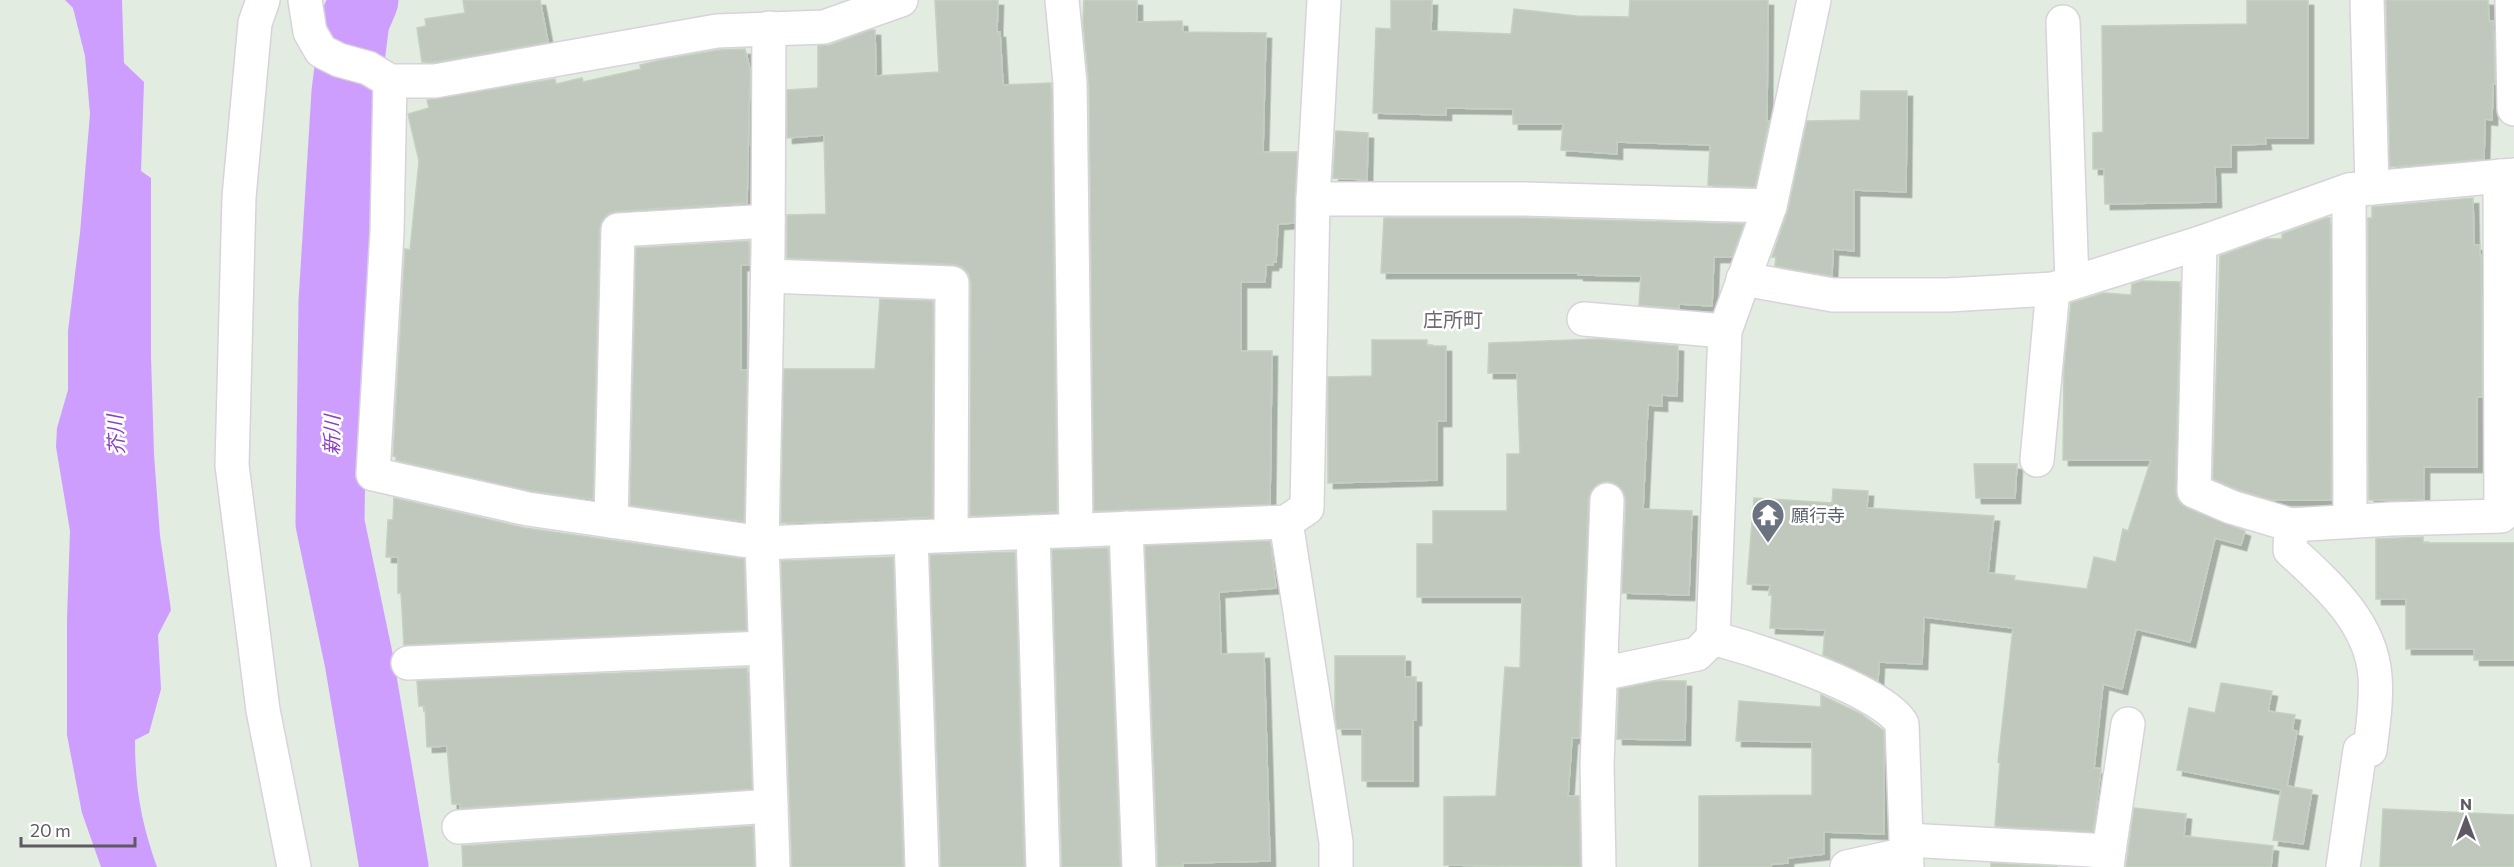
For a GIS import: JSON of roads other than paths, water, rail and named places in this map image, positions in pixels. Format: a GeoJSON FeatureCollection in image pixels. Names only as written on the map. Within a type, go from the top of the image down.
{"type":"FeatureCollection","features":[{"type":"Feature","properties":{"kind":"street"},"geometry":{"type":"LineString","coordinates":[[263,0],[255,23],[238,197],[232,465],[263,710],[294,867]]}},
{"type":"Feature","properties":{"kind":"street"},"geometry":{"type":"LineString","coordinates":[[305,0],[310,32],[321,51],[339,60],[368,68],[390,81],[435,81],[717,31],[824,27],[901,0]]}},
{"type":"Feature","properties":{"kind":"street"},"geometry":{"type":"LineString","coordinates":[[1062,0],[1070,83],[1076,530]]}},
{"type":"Feature","properties":{"kind":"street"},"geometry":{"type":"LineString","coordinates":[[390,81],[387,232],[373,474],[528,509],[762,543],[1286,522],[1307,508],[1313,199],[1324,0]]}},
{"type":"Feature","properties":{"kind":"street"},"geometry":{"type":"LineString","coordinates":[[1601,674],[1697,654],[1713,638],[1725,331],[1770,206],[1814,0]]}},
{"type":"Feature","properties":{"kind":"street"},"geometry":{"type":"LineString","coordinates":[[2350,521],[2367,0]]}},
{"type":"Feature","properties":{"kind":"street"},"geometry":{"type":"LineString","coordinates":[[2512,0],[2514,109]]}},
{"type":"Feature","properties":{"kind":"street"},"geometry":{"type":"LineString","coordinates":[[2037,460],[2063,286],[2063,22]]}},
{"type":"Feature","properties":{"kind":"street"},"geometry":{"type":"LineString","coordinates":[[769,28],[768,276],[762,543],[773,867]]}},
{"type":"Feature","properties":{"kind":"street"},"geometry":{"type":"LineString","coordinates":[[1743,279],[1833,295],[1948,295],[2063,286],[2361,189],[2507,175],[2500,516],[2291,525],[2232,507],[2194,491],[2200,243]]}},
{"type":"Feature","properties":{"kind":"street"},"geometry":{"type":"LineString","coordinates":[[1313,199],[1522,199],[1770,206]]}},
{"type":"Feature","properties":{"kind":"street"},"geometry":{"type":"LineString","coordinates":[[611,521],[618,230],[768,221]]}},
{"type":"Feature","properties":{"kind":"street"},"geometry":{"type":"LineString","coordinates":[[768,276],[952,283],[951,535]]}},
{"type":"Feature","properties":{"kind":"street"},"geometry":{"type":"LineString","coordinates":[[1584,319],[1725,331]]}},
{"type":"Feature","properties":{"kind":"street"},"geometry":{"type":"LineString","coordinates":[[1599,867],[1597,764],[1608,500]]}},
{"type":"Feature","properties":{"kind":"street"},"geometry":{"type":"LineString","coordinates":[[1286,522],[1336,842],[1335,867]]}},
{"type":"Feature","properties":{"kind":"street"},"geometry":{"type":"LineString","coordinates":[[2291,525],[2290,550],[2353,615],[2369,644],[2373,660],[2376,693],[2370,750],[2360,750],[2343,867]]}},
{"type":"Feature","properties":{"kind":"street"},"geometry":{"type":"LineString","coordinates":[[1126,528],[1139,867]]}},
{"type":"Feature","properties":{"kind":"street"},"geometry":{"type":"LineString","coordinates":[[1033,532],[1043,867]]}},
{"type":"Feature","properties":{"kind":"street"},"geometry":{"type":"LineString","coordinates":[[911,537],[922,867]]}},
{"type":"Feature","properties":{"kind":"street"},"geometry":{"type":"LineString","coordinates":[[1713,638],[1762,652],[1848,686],[1896,714],[1902,724],[1907,854]]}},
{"type":"Feature","properties":{"kind":"street"},"geometry":{"type":"LineString","coordinates":[[408,663],[765,648]]}},
{"type":"Feature","properties":{"kind":"street"},"geometry":{"type":"LineString","coordinates":[[1847,867],[1907,854],[2108,859],[2128,724]]}},
{"type":"Feature","properties":{"kind":"street"},"geometry":{"type":"LineString","coordinates":[[459,827],[771,806]]}},
{"type":"Feature","properties":{"kind":"water","name":"芥川"},"geometry":{"type":"Polygon","coordinates":[[[65,0],[122,0],[124,63],[144,82],[141,171],[151,178],[151,357],[154,454],[160,536],[171,610],[158,635],[161,689],[149,733],[135,740],[140,805],[157,867],[101,867],[82,813],[67,735],[70,531],[56,447],[57,428],[68,390],[68,331],[80,233],[90,114],[85,56],[73,8],[65,0]]]}},
{"type":"Feature","properties":{"kind":"waterway","name":"新川"},"geometry":{"type":"LineString","coordinates":[[364,0],[355,21],[346,92],[333,302],[330,523],[359,661],[394,867]]}},
{"type":"Feature","properties":{"kind":"place","name":"願行寺"},"geometry":{"type":"Point","coordinates":[1768,544]}},
{"type":"Feature","properties":{"kind":"district","name":"庄所町"},"geometry":{"type":"Point","coordinates":[1453,319]}}]}
